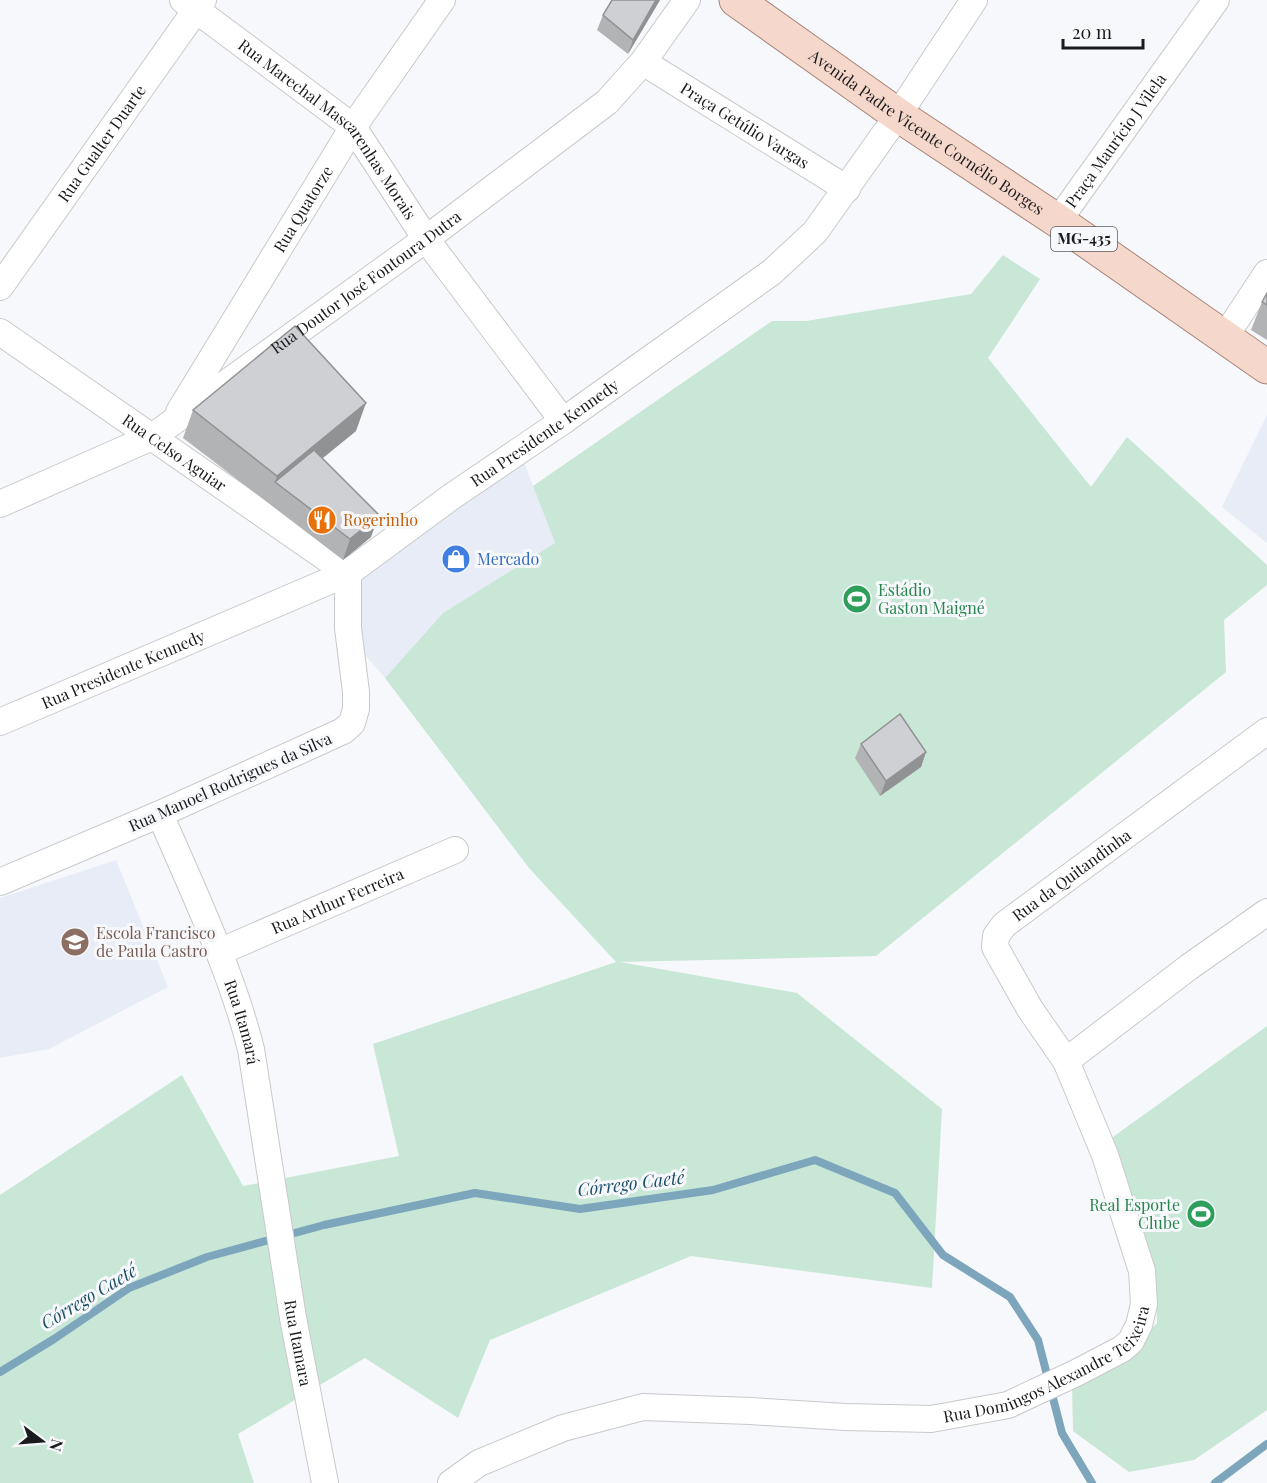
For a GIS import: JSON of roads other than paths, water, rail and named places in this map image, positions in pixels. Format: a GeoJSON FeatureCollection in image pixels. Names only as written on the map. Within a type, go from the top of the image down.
{"type":"FeatureCollection","features":[{"type":"Feature","properties":{"kind":"main road","name":"Avenida Padre Vicente Cornélio Borges"},"geometry":{"type":"LineString","coordinates":[[736,0],[898,115],[1058,221],[1267,367]]}},
{"type":"Feature","properties":{"kind":"street","name":"Rua Quatorze"},"geometry":{"type":"LineString","coordinates":[[162,430],[353,127],[442,0]]}},
{"type":"Feature","properties":{"kind":"street","name":"Rua Doutor José Fontoura Dutra"},"geometry":{"type":"LineString","coordinates":[[0,504],[162,430],[426,239],[608,102],[643,62],[687,0]]}},
{"type":"Feature","properties":{"kind":"street","name":"Rua Presidente Kennedy"},"geometry":{"type":"LineString","coordinates":[[0,722],[348,573],[451,497],[563,421],[772,272],[815,232],[847,189],[974,0]]}},
{"type":"Feature","properties":{"kind":"street","name":"Praça Maurício J Vilela"},"geometry":{"type":"LineString","coordinates":[[1058,221],[1216,0]]}},
{"type":"Feature","properties":{"kind":"street","name":"Rua Marechal Mascarenhas Morais"},"geometry":{"type":"LineString","coordinates":[[194,3],[353,127],[426,239],[563,421]]}},
{"type":"Feature","properties":{"kind":"street","name":"Rua Gualter Duarte"},"geometry":{"type":"LineString","coordinates":[[0,287],[194,3]]}},
{"type":"Feature","properties":{"kind":"street","name":"Praça Getúlio Vargas"},"geometry":{"type":"LineString","coordinates":[[643,62],[847,189]]}},
{"type":"Feature","properties":{"kind":"street"},"geometry":{"type":"LineString","coordinates":[[1224,338],[1267,273]]}},
{"type":"Feature","properties":{"kind":"street","name":"Rua Celso Aguiar"},"geometry":{"type":"LineString","coordinates":[[0,332],[162,430],[348,573]]}},
{"type":"Feature","properties":{"kind":"street","name":"Rua Manoel Rodrigues da Silva"},"geometry":{"type":"LineString","coordinates":[[0,882],[160,814],[343,732],[352,723],[356,709],[348,628],[348,573]]}},
{"type":"Feature","properties":{"kind":"street","name":"Rua da Quitandinha"},"geometry":{"type":"LineString","coordinates":[[1066,1061],[1030,1009],[995,947],[996,936],[1004,925],[1267,731]]}},
{"type":"Feature","properties":{"kind":"street","name":"Rua Itamará"},"geometry":{"type":"LineString","coordinates":[[160,814],[219,952],[243,1019],[251,1048],[277,1204]]}},
{"type":"Feature","properties":{"kind":"street","name":"Rua Arthur Ferreira"},"geometry":{"type":"LineString","coordinates":[[219,952],[455,850]]}},
{"type":"Feature","properties":{"kind":"street"},"geometry":{"type":"LineString","coordinates":[[1066,1061],[1189,967],[1267,912]]}},
{"type":"Feature","properties":{"kind":"street","name":"Rua Domingos Alexandre Teixeira"},"geometry":{"type":"LineString","coordinates":[[451,1483],[479,1463],[563,1428],[643,1407],[931,1419],[1008,1405],[1122,1349],[1131,1341],[1139,1325],[1144,1304],[1142,1271],[1108,1166],[1066,1061]]}},
{"type":"Feature","properties":{"kind":"street","name":"Rua Itamara"},"geometry":{"type":"LineString","coordinates":[[277,1204],[293,1318],[325,1483]]}},
{"type":"Feature","properties":{"kind":"waterway","name":"Córrego Caeté"},"geometry":{"type":"LineString","coordinates":[[0,1372],[54,1339],[129,1288],[207,1257],[324,1225],[475,1193],[580,1209],[713,1190],[815,1160],[895,1193],[943,1255],[1010,1297],[1038,1340],[1062,1433],[1092,1483]]}},
{"type":"Feature","properties":{"kind":"waterway","name":"Córrego Caeté"},"geometry":{"type":"LineString","coordinates":[[1215,1483],[1267,1444]]}},
{"type":"Feature","properties":{"kind":"place","name":"Rogerinho"},"geometry":{"type":"Point","coordinates":[322,520]}},
{"type":"Feature","properties":{"kind":"place","name":"Mercado"},"geometry":{"type":"Point","coordinates":[456,559]}},
{"type":"Feature","properties":{"kind":"place","name":"Estádio Gaston Maigné"},"geometry":{"type":"Point","coordinates":[857,599]}},
{"type":"Feature","properties":{"kind":"place","name":"Escola Francisco de Paula Castro"},"geometry":{"type":"Point","coordinates":[75,942]}},
{"type":"Feature","properties":{"kind":"place","name":"Real Esporte Clube"},"geometry":{"type":"Point","coordinates":[1201,1214]}}]}
